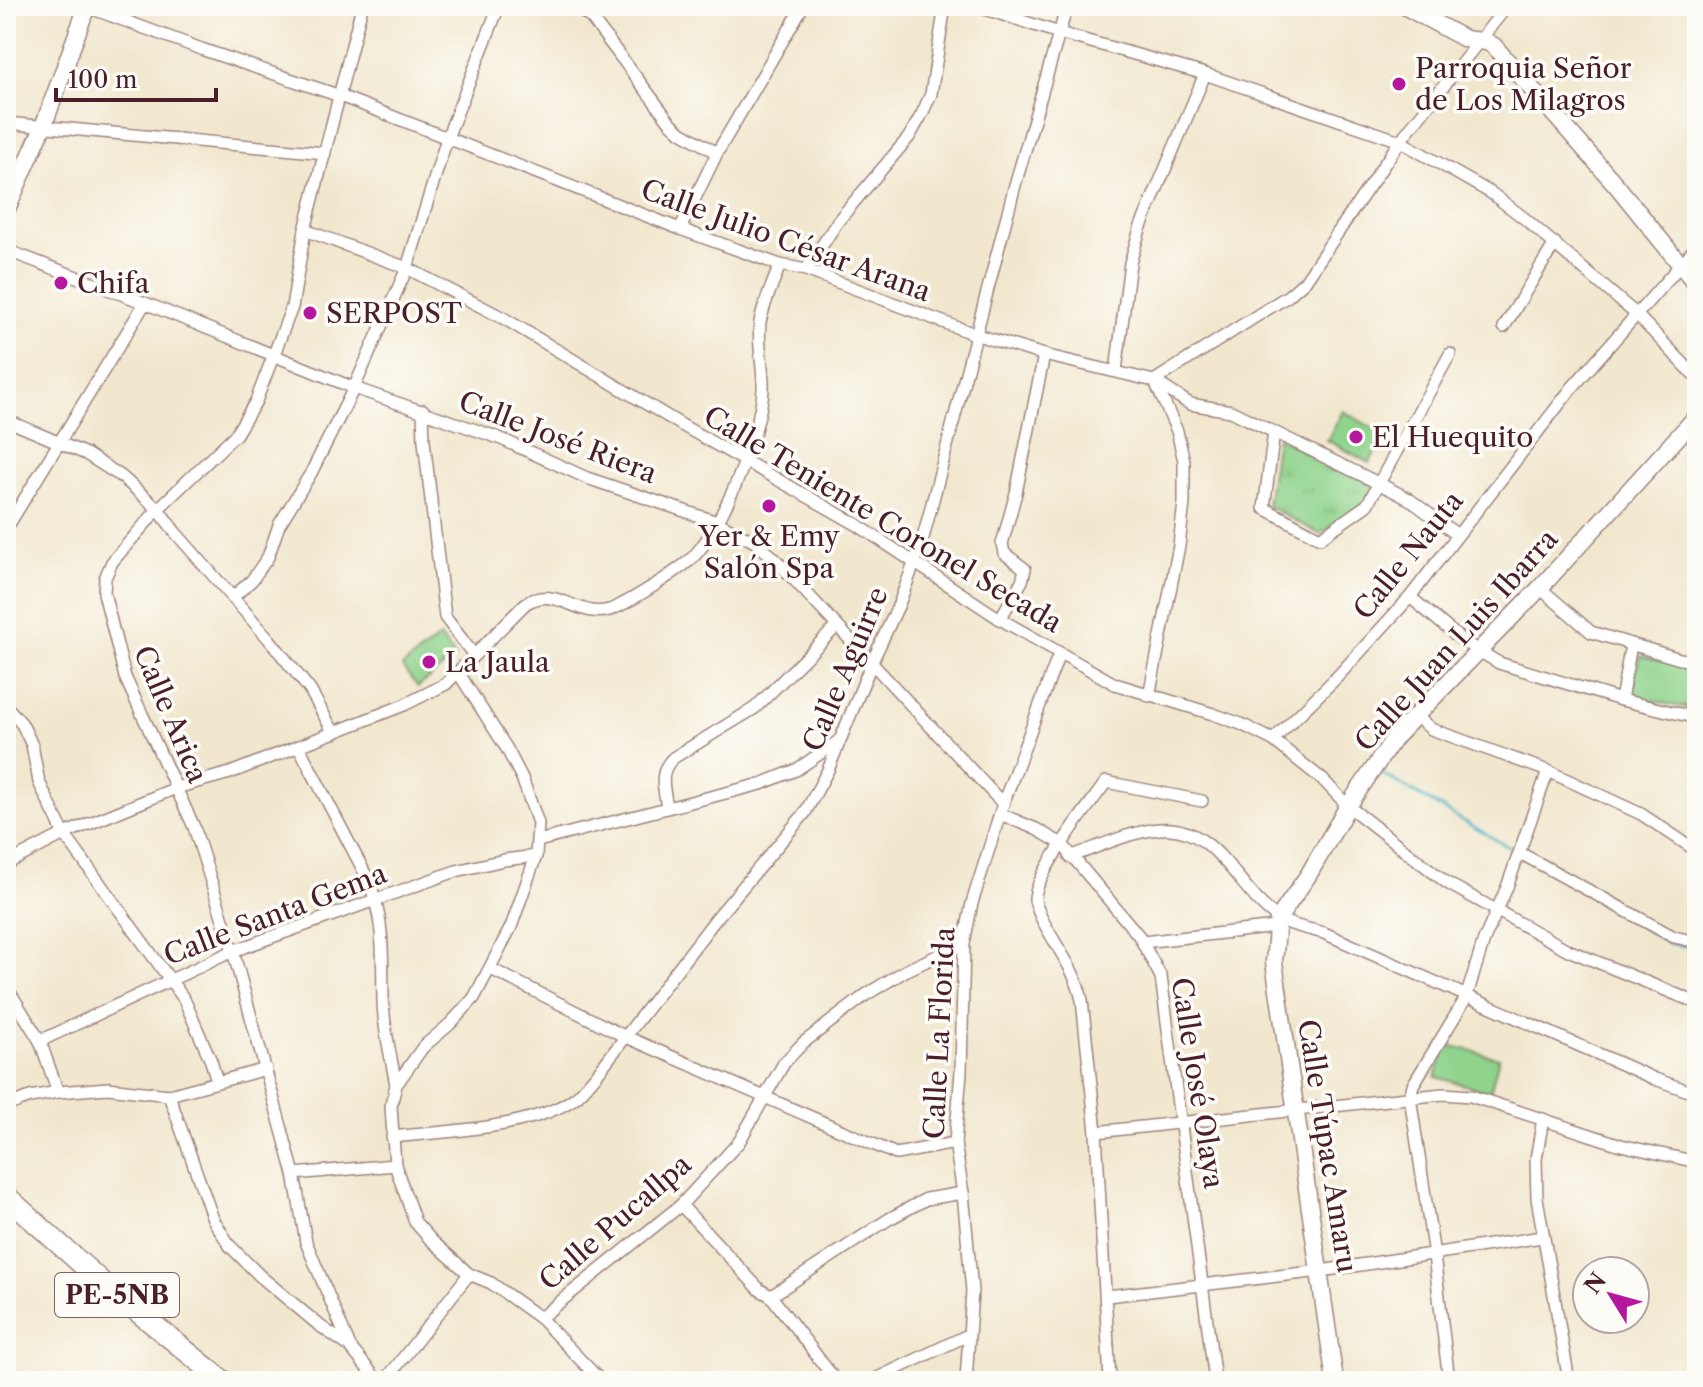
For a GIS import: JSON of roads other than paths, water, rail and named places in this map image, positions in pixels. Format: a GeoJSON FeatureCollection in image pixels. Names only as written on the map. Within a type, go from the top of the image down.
{"type":"FeatureCollection","features":[{"type":"Feature","properties":{"kind":"highway","name":"PE-5NB"},"geometry":{"type":"LineString","coordinates":[[9,1205],[222,1381]]}},
{"type":"Feature","properties":{"kind":"street","name":"Calle Julio César Arana"},"geometry":{"type":"LineString","coordinates":[[86,6],[340,96],[680,229],[780,265],[806,270],[977,335],[1044,355],[1154,381],[1190,404],[1231,411],[1380,484],[1409,499],[1456,534]]}},
{"type":"Feature","properties":{"kind":"street"},"geometry":{"type":"LineString","coordinates":[[6,211],[43,127],[86,6]]}},
{"type":"Feature","properties":{"kind":"street","name":"Calle Arica"},"geometry":{"type":"LineString","coordinates":[[362,6],[305,230],[292,307],[256,401],[236,434],[158,509],[112,562],[105,578],[104,593],[125,677],[194,827],[233,951],[294,1174],[306,1242],[350,1347],[378,1381]]}},
{"type":"Feature","properties":{"kind":"street"},"geometry":{"type":"LineString","coordinates":[[232,598],[252,580],[268,557],[279,525],[311,473],[354,388],[407,268],[447,138],[499,6]]}},
{"type":"Feature","properties":{"kind":"street"},"geometry":{"type":"LineString","coordinates":[[575,6],[592,19],[670,122],[717,153]]}},
{"type":"Feature","properties":{"kind":"street"},"geometry":{"type":"LineString","coordinates":[[680,229],[717,153],[803,6]]}},
{"type":"Feature","properties":{"kind":"street"},"geometry":{"type":"LineString","coordinates":[[806,270],[838,221],[909,137],[922,114],[931,94],[945,6]]}},
{"type":"Feature","properties":{"kind":"street"},"geometry":{"type":"LineString","coordinates":[[976,6],[1205,74],[1400,141],[1491,193],[1555,243],[1637,315],[1697,378]]}},
{"type":"Feature","properties":{"kind":"street","name":"Calle Aguirre"},"geometry":{"type":"LineString","coordinates":[[392,1137],[520,1121],[576,1097],[715,920],[805,813],[828,770],[914,564],[1015,185],[1067,6]]}},
{"type":"Feature","properties":{"kind":"street"},"geometry":{"type":"LineString","coordinates":[[1404,6],[1465,39],[1490,43],[1608,175],[1697,285]]}},
{"type":"Feature","properties":{"kind":"street"},"geometry":{"type":"LineString","coordinates":[[1149,696],[1179,546],[1184,503],[1184,461],[1177,431],[1154,381],[1288,296],[1305,281],[1400,141],[1507,6]]}},
{"type":"Feature","properties":{"kind":"street"},"geometry":{"type":"LineString","coordinates":[[1116,371],[1130,263],[1140,229],[1205,74]]}},
{"type":"Feature","properties":{"kind":"street"},"geometry":{"type":"LineString","coordinates":[[6,123],[325,153]]}},
{"type":"Feature","properties":{"kind":"street","name":"Calle Teniente Coronel Secada"},"geometry":{"type":"LineString","coordinates":[[305,230],[407,268],[505,319],[856,524],[1000,619],[1115,684],[1227,719],[1273,740],[1323,780],[1348,806],[1447,883],[1568,950],[1697,1003]]}},
{"type":"Feature","properties":{"kind":"street"},"geometry":{"type":"LineString","coordinates":[[1504,327],[1555,243]]}},
{"type":"Feature","properties":{"kind":"street","name":"Calle Nauta"},"geometry":{"type":"LineString","coordinates":[[1273,740],[1338,676],[1410,597],[1571,389],[1697,246]]}},
{"type":"Feature","properties":{"kind":"street","name":"Calle José Riera"},"geometry":{"type":"LineString","coordinates":[[6,250],[354,388],[499,438],[587,478],[717,522],[755,542],[773,557],[872,662],[1002,809]]}},
{"type":"Feature","properties":{"kind":"street"},"geometry":{"type":"LineString","coordinates":[[6,864],[64,834],[176,788],[230,773],[299,747],[404,705],[446,684],[473,654],[535,598],[554,598],[588,612],[607,611],[688,561],[700,549],[717,522],[745,461],[763,390],[760,325],[780,265]]}},
{"type":"Feature","properties":{"kind":"street"},"geometry":{"type":"LineString","coordinates":[[6,529],[145,303]]}},
{"type":"Feature","properties":{"kind":"street"},"geometry":{"type":"LineString","coordinates":[[1274,432],[1264,508],[1320,538],[1367,505],[1450,354]]}},
{"type":"Feature","properties":{"kind":"street"},"geometry":{"type":"LineString","coordinates":[[1000,619],[1022,581],[1025,569],[1004,553],[1002,544],[1044,355]]}},
{"type":"Feature","properties":{"kind":"street"},"geometry":{"type":"LineString","coordinates":[[423,410],[445,617],[473,654]]}},
{"type":"Feature","properties":{"kind":"street","name":"Calle Juan Luis Ibarra"},"geometry":{"type":"LineString","coordinates":[[1277,923],[1348,806],[1395,737],[1540,588],[1697,416]]}},
{"type":"Feature","properties":{"kind":"street"},"geometry":{"type":"LineString","coordinates":[[6,420],[86,454],[122,477],[158,509],[310,690],[334,733]]}},
{"type":"Feature","properties":{"kind":"street"},"geometry":{"type":"LineString","coordinates":[[1540,588],[1591,632],[1680,659],[1697,661]]}},
{"type":"Feature","properties":{"kind":"street"},"geometry":{"type":"LineString","coordinates":[[1410,597],[1477,650],[1499,663],[1697,721],[1697,704]]}},
{"type":"Feature","properties":{"kind":"street"},"geometry":{"type":"LineString","coordinates":[[667,807],[662,775],[665,766],[755,708],[836,627]]}},
{"type":"Feature","properties":{"kind":"street"},"geometry":{"type":"LineString","coordinates":[[1621,700],[1631,645]]}},
{"type":"Feature","properties":{"kind":"street","name":"Calle La Florida"},"geometry":{"type":"LineString","coordinates":[[966,1381],[972,1291],[955,1143],[961,1072],[964,943],[972,903],[1002,809],[1059,654]]}},
{"type":"Feature","properties":{"kind":"street"},"geometry":{"type":"LineString","coordinates":[[458,672],[522,778],[538,823],[538,841],[526,890],[491,969],[474,998],[423,1047],[396,1085],[391,1106],[395,1165],[415,1222],[469,1274],[491,1283],[540,1318],[601,1381]]}},
{"type":"Feature","properties":{"kind":"street"},"geometry":{"type":"LineString","coordinates":[[6,706],[22,724],[32,745],[39,782],[64,834],[184,999],[217,1081]]}},
{"type":"Feature","properties":{"kind":"street"},"geometry":{"type":"LineString","coordinates":[[1415,715],[1431,729],[1548,771],[1641,814],[1697,851]]}},
{"type":"Feature","properties":{"kind":"street"},"geometry":{"type":"LineString","coordinates":[[538,841],[761,784],[796,770],[841,739]]}},
{"type":"Feature","properties":{"kind":"street"},"geometry":{"type":"LineString","coordinates":[[299,747],[376,899],[384,949],[383,1001],[396,1085]]}},
{"type":"Feature","properties":{"kind":"street"},"geometry":{"type":"LineString","coordinates":[[1449,1381],[1410,1097],[1413,1085],[1466,998],[1548,771]]}},
{"type":"Feature","properties":{"kind":"street"},"geometry":{"type":"LineString","coordinates":[[1110,1381],[1096,1132],[1078,982],[1034,900],[1037,886],[1062,844],[1106,782],[1202,801]]}},
{"type":"Feature","properties":{"kind":"street"},"geometry":{"type":"LineString","coordinates":[[1002,809],[1062,844]]}},
{"type":"Feature","properties":{"kind":"street"},"geometry":{"type":"LineString","coordinates":[[1070,857],[1144,832],[1161,829],[1181,831],[1195,836],[1221,855],[1277,923]]}},
{"type":"Feature","properties":{"kind":"street","name":"Calle José Olaya"},"geometry":{"type":"LineString","coordinates":[[1062,844],[1143,942],[1161,977],[1215,1381]]}},
{"type":"Feature","properties":{"kind":"street"},"geometry":{"type":"LineString","coordinates":[[1520,853],[1674,937],[1697,942]]}},
{"type":"Feature","properties":{"kind":"street","name":"Calle Santa Gema"},"geometry":{"type":"LineString","coordinates":[[40,1041],[233,951],[456,871],[536,856]]}},
{"type":"Feature","properties":{"kind":"street"},"geometry":{"type":"LineString","coordinates":[[1143,942],[1277,923],[1324,933],[1466,998],[1697,1094]]}},
{"type":"Feature","properties":{"kind":"street","name":"Calle Túpac Amaru"},"geometry":{"type":"LineString","coordinates":[[1277,923],[1274,962],[1335,1381]]}},
{"type":"Feature","properties":{"kind":"street","name":"Calle Pucallpa"},"geometry":{"type":"LineString","coordinates":[[540,1318],[681,1205],[739,1142],[784,1063],[803,1043],[867,994],[905,971],[964,943]]}},
{"type":"Feature","properties":{"kind":"street"},"geometry":{"type":"LineString","coordinates":[[491,969],[624,1036],[896,1154],[955,1143]]}},
{"type":"Feature","properties":{"kind":"street"},"geometry":{"type":"LineString","coordinates":[[6,986],[40,1041],[58,1092]]}},
{"type":"Feature","properties":{"kind":"street"},"geometry":{"type":"LineString","coordinates":[[6,1106],[30,1097],[58,1092],[108,1088],[169,1095],[266,1069]]}},
{"type":"Feature","properties":{"kind":"street"},"geometry":{"type":"LineString","coordinates":[[1096,1132],[1443,1094],[1471,1096],[1621,1145],[1697,1162]]}},
{"type":"Feature","properties":{"kind":"street"},"geometry":{"type":"LineString","coordinates":[[169,1095],[213,1219],[230,1246],[260,1276],[350,1347]]}},
{"type":"Feature","properties":{"kind":"street"},"geometry":{"type":"LineString","coordinates":[[1543,1119],[1536,1159],[1542,1237],[1569,1381]]}},
{"type":"Feature","properties":{"kind":"street"},"geometry":{"type":"LineString","coordinates":[[294,1174],[395,1165]]}},
{"type":"Feature","properties":{"kind":"street"},"geometry":{"type":"LineString","coordinates":[[771,1296],[889,1219],[926,1199],[963,1193]]}},
{"type":"Feature","properties":{"kind":"street"},"geometry":{"type":"LineString","coordinates":[[681,1205],[760,1290],[771,1296],[836,1381]]}},
{"type":"Feature","properties":{"kind":"street"},"geometry":{"type":"LineString","coordinates":[[1107,1296],[1321,1271],[1542,1237]]}},
{"type":"Feature","properties":{"kind":"street"},"geometry":{"type":"LineString","coordinates":[[385,1381],[469,1274]]}},
{"type":"Feature","properties":{"kind":"street"},"geometry":{"type":"LineString","coordinates":[[871,1381],[968,1335]]}},
{"type":"Feature","properties":{"kind":"waterway"},"geometry":{"type":"LineString","coordinates":[[1379,772],[1517,852]]}},
{"type":"Feature","properties":{"kind":"waterway"},"geometry":{"type":"LineString","coordinates":[[1595,900],[1668,943],[1697,948]]}},
{"type":"Feature","properties":{"kind":"place","name":"Parroquia Señor de Los Milagros"},"geometry":{"type":"Point","coordinates":[1399,84]}},
{"type":"Feature","properties":{"kind":"place","name":"Chifa"},"geometry":{"type":"Point","coordinates":[61,283]}},
{"type":"Feature","properties":{"kind":"place","name":"SERPOST"},"geometry":{"type":"Point","coordinates":[310,313]}},
{"type":"Feature","properties":{"kind":"place","name":"El Huequito"},"geometry":{"type":"Point","coordinates":[1356,437]}},
{"type":"Feature","properties":{"kind":"place","name":"Yer & Emy Salón Spa"},"geometry":{"type":"Point","coordinates":[769,506]}},
{"type":"Feature","properties":{"kind":"place","name":"La Jaula"},"geometry":{"type":"Point","coordinates":[429,662]}}]}
